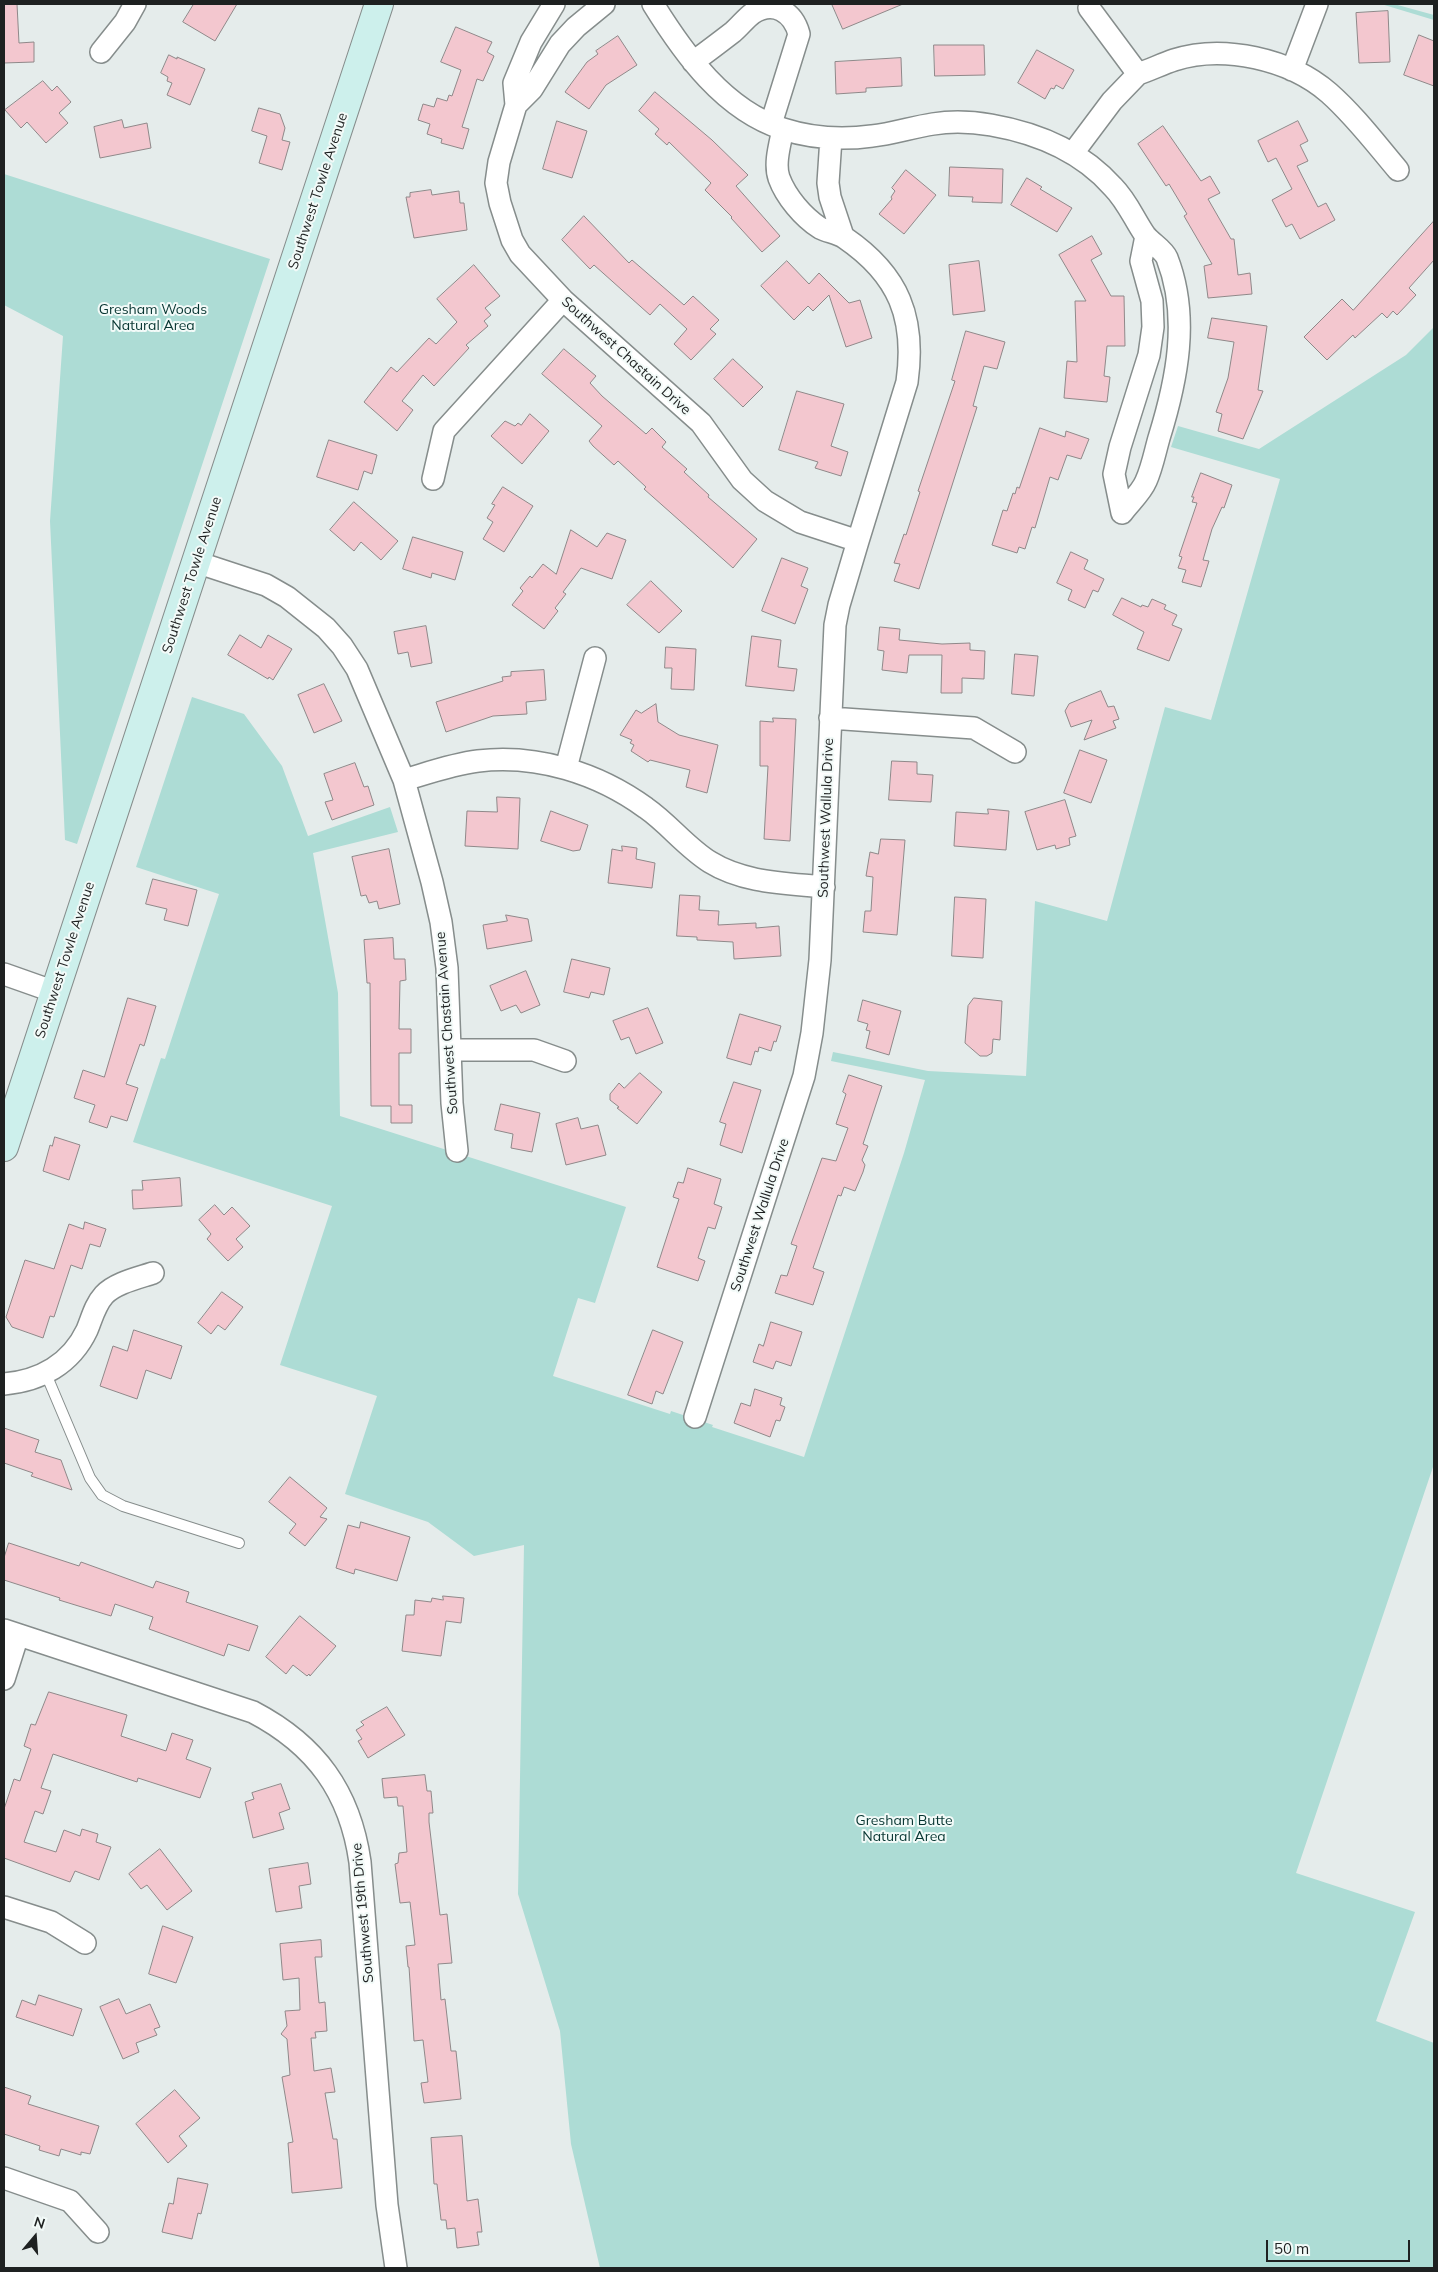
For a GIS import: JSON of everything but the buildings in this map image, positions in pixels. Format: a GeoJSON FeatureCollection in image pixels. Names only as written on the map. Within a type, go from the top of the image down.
{"type":"FeatureCollection","features":[{"type":"Feature","properties":{"kind":"main road","name":"Southwest Towle Avenue"},"geometry":{"type":"LineString","coordinates":[[4,1147],[379,4]]}},
{"type":"Feature","properties":{"kind":"street"},"geometry":{"type":"LineString","coordinates":[[102,52],[126,22],[135,4]]}},
{"type":"Feature","properties":{"kind":"street","name":"Southwest Chastain Drive"},"geometry":{"type":"LineString","coordinates":[[554,4],[531,42],[514,83],[516,105],[499,162],[496,183],[507,228],[520,254],[563,300],[700,423],[742,480],[766,501],[800,522],[858,541]]}},
{"type":"Feature","properties":{"kind":"street","name":"Southwest Chastain Drive"},"geometry":{"type":"LineString","coordinates":[[516,105],[532,89],[560,44],[576,27],[604,4]]}},
{"type":"Feature","properties":{"kind":"street"},"geometry":{"type":"LineString","coordinates":[[653,4],[674,38],[693,62],[738,104],[777,127],[808,136],[831,138],[872,136],[935,123],[961,122],[1016,131],[1045,139],[1073,153],[1113,186],[1130,209],[1146,236],[1166,255],[1178,307],[1178,356],[1171,400],[1145,483],[1122,513],[1114,474],[1120,447],[1149,355],[1153,327],[1152,301],[1141,261],[1146,236]]}},
{"type":"Feature","properties":{"kind":"street"},"geometry":{"type":"LineString","coordinates":[[1292,70],[1317,4]]}},
{"type":"Feature","properties":{"kind":"street","name":"Southwest Wallula Drive"},"geometry":{"type":"LineString","coordinates":[[693,62],[735,30],[752,13],[765,7],[777,7],[788,12],[796,23],[799,34],[777,127],[779,177],[789,197],[805,216],[821,228],[843,236],[876,263],[899,294],[905,310],[910,351],[907,382],[838,605],[835,625],[824,887],[815,1010],[804,1076],[695,1417]]}},
{"type":"Feature","properties":{"kind":"street"},"geometry":{"type":"LineString","coordinates":[[1089,8],[1138,74]]}},
{"type":"Feature","properties":{"kind":"street"},"geometry":{"type":"LineString","coordinates":[[1073,153],[1112,101],[1138,74],[1174,60],[1198,55],[1222,54],[1247,56],[1292,70],[1327,92],[1345,109],[1398,170]]}},
{"type":"Feature","properties":{"kind":"street"},"geometry":{"type":"LineString","coordinates":[[831,138],[828,183],[830,197],[843,236]]}},
{"type":"Feature","properties":{"kind":"street"},"geometry":{"type":"LineString","coordinates":[[433,478],[444,431],[563,300]]}},
{"type":"Feature","properties":{"kind":"street","name":"Southwest Chastain Avenue"},"geometry":{"type":"LineString","coordinates":[[196,562],[266,585],[287,597],[326,628],[342,646],[356,669],[404,780],[441,922],[446,968],[457,1151]]}},
{"type":"Feature","properties":{"kind":"street"},"geometry":{"type":"LineString","coordinates":[[566,768],[595,658]]}},
{"type":"Feature","properties":{"kind":"street"},"geometry":{"type":"LineString","coordinates":[[830,718],[974,728],[1015,752]]}},
{"type":"Feature","properties":{"kind":"street"},"geometry":{"type":"LineString","coordinates":[[404,780],[478,761],[534,762],[566,768],[600,781],[626,794],[648,809],[710,862],[737,874],[762,881],[824,887]]}},
{"type":"Feature","properties":{"kind":"street"},"geometry":{"type":"LineString","coordinates":[[4,974],[55,992]]}},
{"type":"Feature","properties":{"kind":"street"},"geometry":{"type":"LineString","coordinates":[[450,1050],[534,1050],[565,1061]]}},
{"type":"Feature","properties":{"kind":"street"},"geometry":{"type":"LineString","coordinates":[[4,1384],[20,1383],[46,1374],[63,1363],[86,1332],[95,1308],[105,1294],[120,1285],[153,1273]]}},
{"type":"Feature","properties":{"kind":"street"},"geometry":{"type":"LineString","coordinates":[[4,1679],[11,1633]]}},
{"type":"Feature","properties":{"kind":"street","name":"Southwest 19th Drive"},"geometry":{"type":"LineString","coordinates":[[11,1633],[254,1712],[274,1723],[298,1741],[323,1768],[336,1786],[351,1818],[357,1839],[360,1862],[388,2205],[396,2268]]}},
{"type":"Feature","properties":{"kind":"street"},"geometry":{"type":"LineString","coordinates":[[4,1907],[51,1922],[85,1943]]}},
{"type":"Feature","properties":{"kind":"street"},"geometry":{"type":"LineString","coordinates":[[4,2178],[70,2201],[98,2232]]}},
{"type":"Feature","properties":{"kind":"lane"},"geometry":{"type":"LineString","coordinates":[[46,1374],[90,1478],[102,1495],[123,1506],[239,1543]]}},
{"type":"Feature","properties":{"kind":"green space"},"geometry":{"type":"Polygon","coordinates":[[[1381,4],[1394,4],[1434,15],[1434,20],[1381,4]]]}},
{"type":"Feature","properties":{"kind":"green space","name":"Gresham Woods Natural Area"},"geometry":{"type":"Polygon","coordinates":[[[4,174],[270,259],[77,844],[65,840],[50,521],[63,336],[4,305],[4,174]]]}},
{"type":"Feature","properties":{"kind":"green space","name":"Gresham Butte Natural Area"},"geometry":{"type":"Polygon","coordinates":[[[1434,327],[1434,1464],[1296,1873],[1415,1912],[1376,2021],[1434,2043],[1434,2268],[600,2268],[571,2144],[560,2031],[518,1894],[524,1545],[474,1556],[428,1522],[345,1494],[377,1396],[280,1365],[332,1206],[133,1142],[161,1058],[165,1059],[219,894],[136,867],[192,697],[244,714],[282,766],[308,836],[390,807],[398,832],[313,853],[338,993],[340,1116],[626,1207],[595,1303],[578,1298],[553,1376],[670,1414],[671,1411],[713,1425],[712,1427],[804,1457],[904,1153],[925,1080],[831,1061],[833,1052],[928,1071],[1026,1076],[1035,901],[1107,921],[1165,707],[1211,720],[1280,479],[1171,447],[1178,426],[1259,449],[1406,355],[1434,327]]]}}]}
